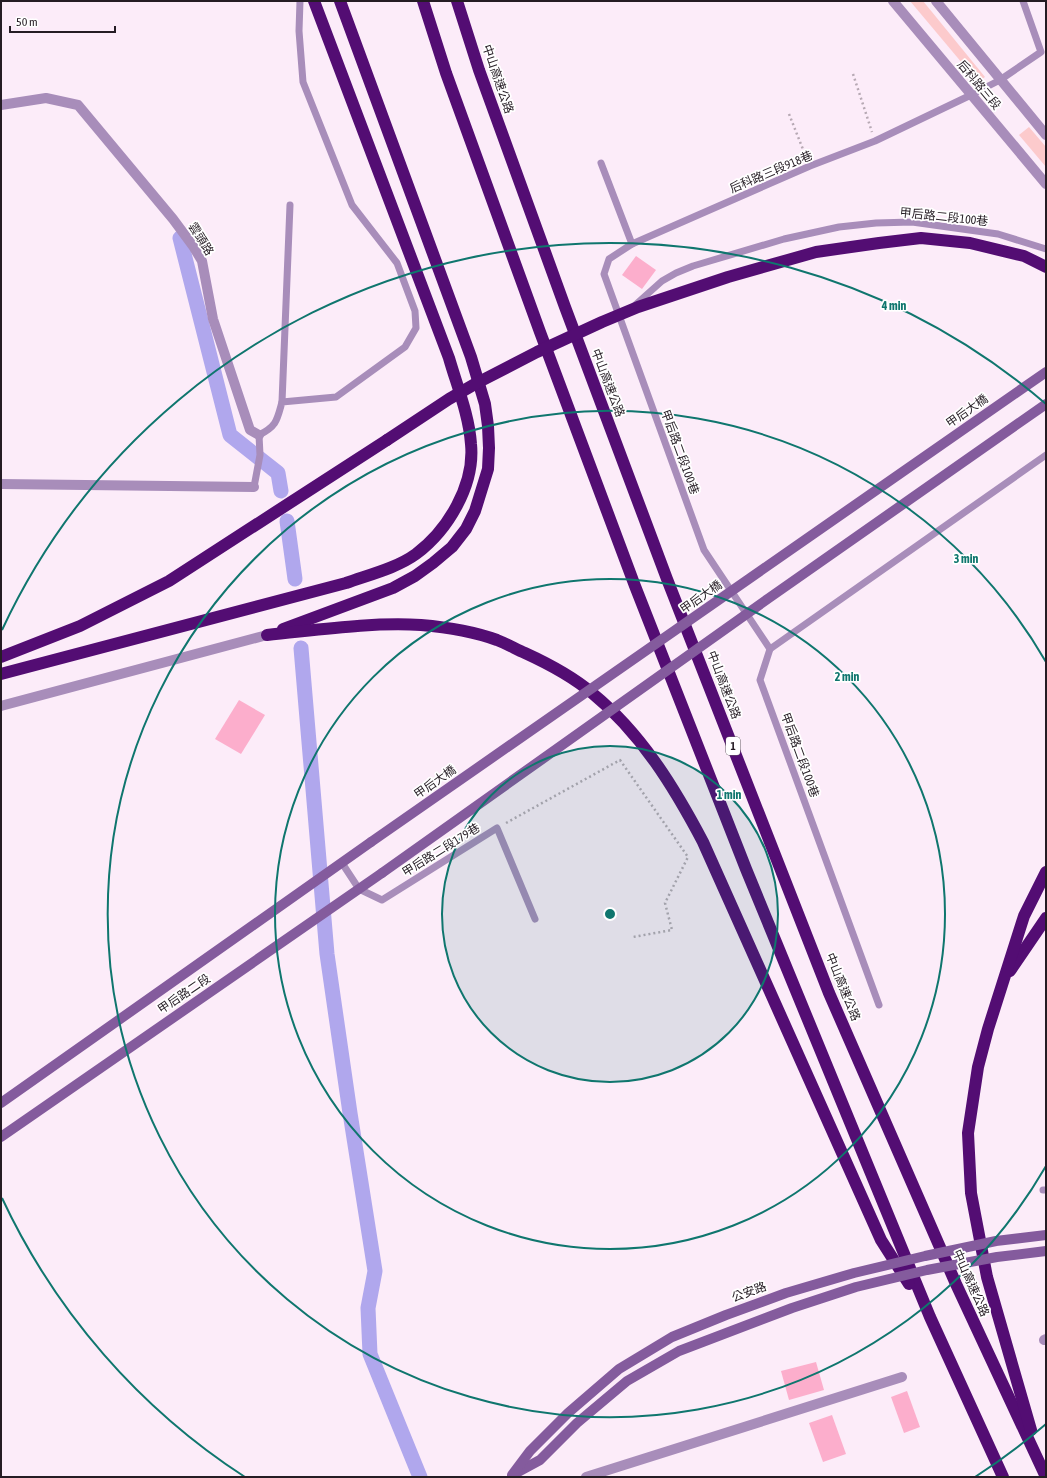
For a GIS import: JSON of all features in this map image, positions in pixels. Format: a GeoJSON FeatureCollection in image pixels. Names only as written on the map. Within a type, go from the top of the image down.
{"type":"FeatureCollection","features":[{"type":"Feature","properties":{"kind":"highway"},"geometry":{"type":"LineString","coordinates":[[1,674],[346,583],[390,568],[415,554],[435,536],[452,515],[464,490],[470,464],[472,444],[467,418],[449,358],[314,1]]}},
{"type":"Feature","properties":{"kind":"highway"},"geometry":{"type":"LineString","coordinates":[[267,635],[393,588],[415,576],[433,563],[452,547],[466,529],[475,511],[488,469],[488,426],[485,404],[471,357],[340,1]]}},
{"type":"Feature","properties":{"kind":"highway"},"geometry":{"type":"LineString","coordinates":[[423,1],[446,73],[540,332],[635,586],[746,869],[930,1317],[1002,1477]]}},
{"type":"Feature","properties":{"kind":"highway","name":"中山高速公路"},"geometry":{"type":"LineString","coordinates":[[457,1],[479,70],[565,307],[667,579],[829,993],[956,1284],[1046,1477]]}},
{"type":"Feature","properties":{"kind":"highway"},"geometry":{"type":"LineString","coordinates":[[1,657],[80,626],[169,581],[475,384],[538,352],[638,307],[728,277],[816,252],[879,242],[921,238],[970,243],[1024,256],[1046,267]]}},
{"type":"Feature","properties":{"kind":"highway"},"geometry":{"type":"LineString","coordinates":[[267,635],[379,624],[421,625],[455,629],[497,640],[548,664],[576,681],[618,716],[642,744],[658,766],[703,842],[881,1240],[930,1317]]}},
{"type":"Feature","properties":{"kind":"highway"},"geometry":{"type":"LineString","coordinates":[[1040,1464],[986,1277],[971,1193],[968,1133],[978,1066],[986,1036],[1024,916],[1046,872]]}},
{"type":"Feature","properties":{"kind":"highway"},"geometry":{"type":"LineString","coordinates":[[1003,982],[1046,918]]}},
{"type":"Feature","properties":{"kind":"main road","name":"甲后大橋"},"geometry":{"type":"LineString","coordinates":[[371,842],[1046,372]]}},
{"type":"Feature","properties":{"kind":"main road","name":"甲后路二段"},"geometry":{"type":"LineString","coordinates":[[1,1137],[382,873],[1046,404]]}},
{"type":"Feature","properties":{"kind":"main road","name":"甲后路二段"},"geometry":{"type":"LineString","coordinates":[[1,1103],[371,842]]}},
{"type":"Feature","properties":{"kind":"main road","name":"公安路"},"geometry":{"type":"LineString","coordinates":[[512,1476],[530,1451],[568,1413],[619,1369],[672,1337],[732,1312],[786,1293],[854,1273],[988,1243],[1046,1235]]}},
{"type":"Feature","properties":{"kind":"main road","name":"公安路"},"geometry":{"type":"LineString","coordinates":[[512,1476],[540,1460],[577,1423],[626,1381],[679,1351],[792,1308],[856,1287],[927,1270],[997,1257],[1046,1251]]}},
{"type":"Feature","properties":{"kind":"street","name":"后科路三段"},"geometry":{"type":"LineString","coordinates":[[893,1],[1046,184]]}},
{"type":"Feature","properties":{"kind":"street","name":"后科路三段"},"geometry":{"type":"LineString","coordinates":[[936,1],[1046,135]]}},
{"type":"Feature","properties":{"kind":"street","name":"雲頭路"},"geometry":{"type":"LineString","coordinates":[[1,105],[46,98],[78,105],[172,219],[193,246],[202,261],[213,318],[250,430],[259,435]]}},
{"type":"Feature","properties":{"kind":"street"},"geometry":{"type":"LineString","coordinates":[[1,484],[254,487]]}},
{"type":"Feature","properties":{"kind":"street"},"geometry":{"type":"LineString","coordinates":[[1,706],[267,635]]}},
{"type":"Feature","properties":{"kind":"street"},"geometry":{"type":"LineString","coordinates":[[586,1477],[902,1376]]}},
{"type":"Feature","properties":{"kind":"lane"},"geometry":{"type":"LineString","coordinates":[[282,402],[336,397],[406,347],[416,328],[415,311],[397,263],[352,205],[303,82],[299,31],[300,1]]}},
{"type":"Feature","properties":{"kind":"lane","name":"后科路三段918巷"},"geometry":{"type":"LineString","coordinates":[[620,318],[604,274],[609,258],[632,244],[810,166],[875,141],[1000,80],[1041,52],[1023,1]]}},
{"type":"Feature","properties":{"kind":"lane"},"geometry":{"type":"LineString","coordinates":[[601,163],[632,244]]}},
{"type":"Feature","properties":{"kind":"lane"},"geometry":{"type":"LineString","coordinates":[[254,487],[260,455],[259,435],[277,422],[282,402],[290,205]]}},
{"type":"Feature","properties":{"kind":"lane","name":"甲后路二段100巷"},"geometry":{"type":"LineString","coordinates":[[879,1005],[760,680],[770,649],[704,550],[620,318],[662,281],[676,273],[693,266],[784,238],[839,227],[876,223],[912,222],[998,234],[1046,249]]}},
{"type":"Feature","properties":{"kind":"lane"},"geometry":{"type":"LineString","coordinates":[[770,649],[1046,455]]}},
{"type":"Feature","properties":{"kind":"lane","name":"甲后路二段179巷"},"geometry":{"type":"LineString","coordinates":[[359,889],[382,900],[497,828],[535,919]]}},
{"type":"Feature","properties":{"kind":"lane"},"geometry":{"type":"LineString","coordinates":[[342,863],[359,889]]}},
{"type":"Feature","properties":{"kind":"path"},"geometry":{"type":"LineString","coordinates":[[853,74],[875,141]]}},
{"type":"Feature","properties":{"kind":"path"},"geometry":{"type":"LineString","coordinates":[[789,114],[810,166]]}},
{"type":"Feature","properties":{"kind":"path"},"geometry":{"type":"LineString","coordinates":[[497,828],[620,760],[688,857],[665,903],[672,930],[633,937]]}},
{"type":"Feature","properties":{"kind":"shaded area"},"geometry":{"type":"Polygon","coordinates":[[[910,1],[923,1],[985,77],[978,82],[910,1]]]}},
{"type":"Feature","properties":{"kind":"shaded area"},"geometry":{"type":"Polygon","coordinates":[[[1029,127],[1046,147],[1046,167],[1019,135],[1029,127]]]}},
{"type":"Feature","properties":{"kind":"building"},"geometry":{"type":"Polygon","coordinates":[[[636,256],[656,270],[642,289],[622,275],[636,256]]]}},
{"type":"Feature","properties":{"kind":"building"},"geometry":{"type":"Polygon","coordinates":[[[239,700],[265,715],[241,754],[215,739],[239,700]]]}},
{"type":"Feature","properties":{"kind":"building"},"geometry":{"type":"Polygon","coordinates":[[[816,1362],[824,1390],[789,1400],[781,1371],[816,1362]]]}},
{"type":"Feature","properties":{"kind":"building"},"geometry":{"type":"Polygon","coordinates":[[[907,1391],[920,1427],[904,1433],[891,1397],[907,1391]]]}},
{"type":"Feature","properties":{"kind":"building"},"geometry":{"type":"Polygon","coordinates":[[[832,1415],[846,1454],[823,1462],[809,1423],[832,1415]]]}},
{"type":"Feature","properties":{"kind":"waterway"},"geometry":{"type":"LineString","coordinates":[[180,238],[230,435],[278,473],[281,491]]}},
{"type":"Feature","properties":{"kind":"waterway"},"geometry":{"type":"LineString","coordinates":[[287,521],[295,579]]}},
{"type":"Feature","properties":{"kind":"waterway"},"geometry":{"type":"LineString","coordinates":[[301,648],[327,954],[375,1271],[368,1308],[370,1354],[420,1477]]}}]}
